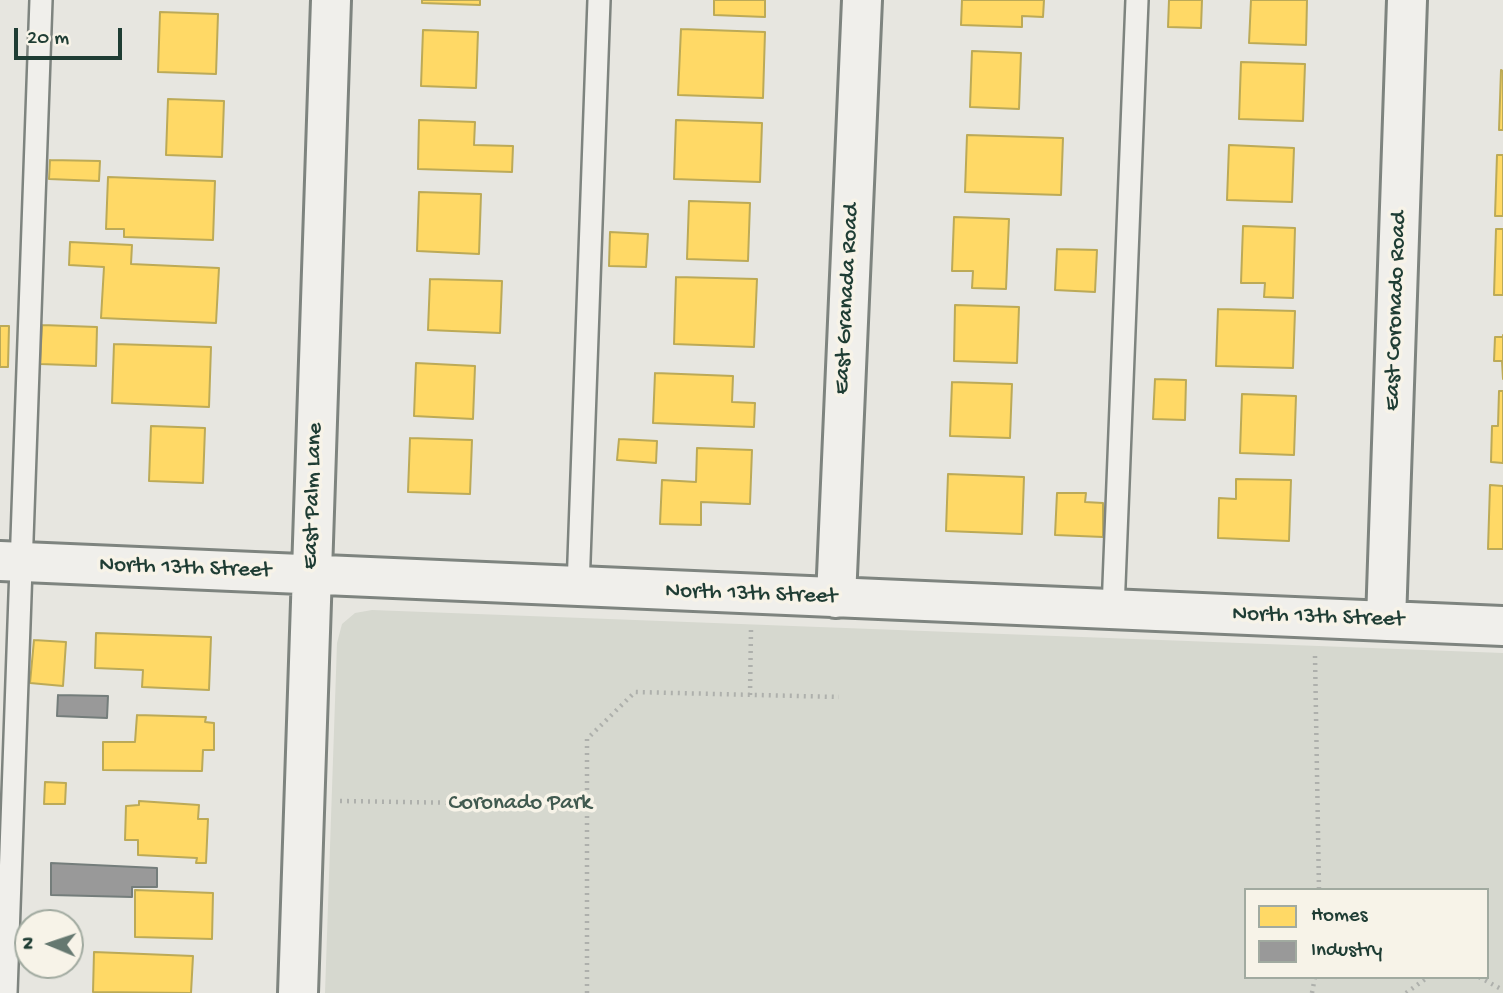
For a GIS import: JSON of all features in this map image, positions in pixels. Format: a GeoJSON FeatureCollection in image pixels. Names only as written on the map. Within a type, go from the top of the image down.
{"type":"FeatureCollection","features":[{"type":"Feature","properties":{"kind":"street","name":"East Palm Lane"},"geometry":{"type":"LineString","coordinates":[[298,993],[331,0]]}},
{"type":"Feature","properties":{"kind":"street","name":"East Granada Road"},"geometry":{"type":"LineString","coordinates":[[835,598],[862,0]]}},
{"type":"Feature","properties":{"kind":"street","name":"East Coronado Road"},"geometry":{"type":"LineString","coordinates":[[1386,621],[1407,0]]}},
{"type":"Feature","properties":{"kind":"street","name":"North 13th Street"},"geometry":{"type":"LineString","coordinates":[[11,562],[1503,626]]}},
{"type":"Feature","properties":{"kind":"lane"},"geometry":{"type":"LineString","coordinates":[[6,993],[11,562],[41,0]]}},
{"type":"Feature","properties":{"kind":"lane"},"geometry":{"type":"LineString","coordinates":[[579,588],[599,0]]}},
{"type":"Feature","properties":{"kind":"lane"},"geometry":{"type":"LineString","coordinates":[[1113,610],[1137,0]]}},
{"type":"Feature","properties":{"kind":"path"},"geometry":{"type":"LineString","coordinates":[[750,695],[751,628]]}},
{"type":"Feature","properties":{"kind":"path"},"geometry":{"type":"LineString","coordinates":[[1315,649],[1319,888]]}},
{"type":"Feature","properties":{"kind":"path"},"geometry":{"type":"LineString","coordinates":[[587,993],[587,739],[635,692],[839,697]]}},
{"type":"Feature","properties":{"kind":"path"},"geometry":{"type":"LineString","coordinates":[[337,801],[587,806]]}},
{"type":"Feature","properties":{"kind":"path"},"geometry":{"type":"LineString","coordinates":[[1406,993],[1425,979]]}},
{"type":"Feature","properties":{"kind":"path"},"geometry":{"type":"LineString","coordinates":[[1483,979],[1503,989]]}},
{"type":"Feature","properties":{"kind":"green space","name":"Coronado Park"},"geometry":{"type":"Polygon","coordinates":[[[372,610],[1503,653],[1503,993],[325,993],[337,643],[342,624],[355,613],[372,610]]]}},
{"type":"Feature","properties":{"kind":"building: Homes"},"geometry":{"type":"Polygon","coordinates":[[[422,0],[480,0],[480,5],[422,3],[422,0]]]}},
{"type":"Feature","properties":{"kind":"building: Homes"},"geometry":{"type":"Polygon","coordinates":[[[714,0],[765,0],[765,17],[714,15],[714,0]]]}},
{"type":"Feature","properties":{"kind":"building: Homes"},"geometry":{"type":"Polygon","coordinates":[[[962,0],[1044,0],[1043,17],[1022,16],[1022,27],[961,25],[962,0]]]}},
{"type":"Feature","properties":{"kind":"building: Homes"},"geometry":{"type":"Polygon","coordinates":[[[1169,0],[1202,0],[1201,28],[1168,27],[1169,0]]]}},
{"type":"Feature","properties":{"kind":"building: Homes"},"geometry":{"type":"Polygon","coordinates":[[[1251,0],[1307,0],[1306,45],[1249,43],[1251,0]]]}},
{"type":"Feature","properties":{"kind":"building: Homes"},"geometry":{"type":"Polygon","coordinates":[[[160,12],[218,14],[216,74],[158,72],[160,12]]]}},
{"type":"Feature","properties":{"kind":"building: Homes"},"geometry":{"type":"Polygon","coordinates":[[[681,29],[765,32],[763,98],[678,95],[681,29]]]}},
{"type":"Feature","properties":{"kind":"building: Homes"},"geometry":{"type":"Polygon","coordinates":[[[423,30],[478,32],[476,88],[421,86],[423,30]]]}},
{"type":"Feature","properties":{"kind":"building: Homes"},"geometry":{"type":"Polygon","coordinates":[[[972,51],[1021,53],[1019,109],[970,107],[972,51]]]}},
{"type":"Feature","properties":{"kind":"building: Homes"},"geometry":{"type":"Polygon","coordinates":[[[1241,62],[1305,64],[1303,121],[1239,119],[1241,62]]]}},
{"type":"Feature","properties":{"kind":"building: Homes"},"geometry":{"type":"Polygon","coordinates":[[[1501,70],[1503,130],[1499,130],[1501,70]]]}},
{"type":"Feature","properties":{"kind":"building: Homes"},"geometry":{"type":"Polygon","coordinates":[[[168,99],[224,101],[222,157],[166,155],[168,99]]]}},
{"type":"Feature","properties":{"kind":"building: Homes"},"geometry":{"type":"Polygon","coordinates":[[[419,120],[475,122],[474,145],[513,146],[512,172],[418,169],[419,120]]]}},
{"type":"Feature","properties":{"kind":"building: Homes"},"geometry":{"type":"Polygon","coordinates":[[[676,120],[762,123],[760,182],[674,179],[676,120]]]}},
{"type":"Feature","properties":{"kind":"building: Homes"},"geometry":{"type":"Polygon","coordinates":[[[967,135],[1063,138],[1061,195],[965,192],[967,135]]]}},
{"type":"Feature","properties":{"kind":"building: Homes"},"geometry":{"type":"Polygon","coordinates":[[[1229,145],[1294,148],[1292,202],[1227,200],[1229,145]]]}},
{"type":"Feature","properties":{"kind":"building: Homes"},"geometry":{"type":"Polygon","coordinates":[[[1497,155],[1503,155],[1503,216],[1495,216],[1497,155]]]}},
{"type":"Feature","properties":{"kind":"building: Homes"},"geometry":{"type":"Polygon","coordinates":[[[50,160],[100,161],[99,181],[49,179],[50,160]]]}},
{"type":"Feature","properties":{"kind":"building: Homes"},"geometry":{"type":"Polygon","coordinates":[[[108,177],[215,181],[213,240],[124,237],[124,229],[106,229],[108,177]]]}},
{"type":"Feature","properties":{"kind":"building: Homes"},"geometry":{"type":"Polygon","coordinates":[[[419,192],[481,194],[479,254],[417,251],[419,192]]]}},
{"type":"Feature","properties":{"kind":"building: Homes"},"geometry":{"type":"Polygon","coordinates":[[[689,201],[750,203],[748,261],[687,259],[689,201]]]}},
{"type":"Feature","properties":{"kind":"building: Homes"},"geometry":{"type":"Polygon","coordinates":[[[954,217],[1009,219],[1006,289],[972,288],[973,271],[952,271],[954,217]]]}},
{"type":"Feature","properties":{"kind":"building: Homes"},"geometry":{"type":"Polygon","coordinates":[[[1243,226],[1295,228],[1293,298],[1264,297],[1265,283],[1241,283],[1243,226]]]}},
{"type":"Feature","properties":{"kind":"building: Homes"},"geometry":{"type":"Polygon","coordinates":[[[1496,229],[1503,229],[1503,295],[1494,295],[1496,229]]]}},
{"type":"Feature","properties":{"kind":"building: Homes"},"geometry":{"type":"Polygon","coordinates":[[[610,232],[648,234],[646,267],[609,266],[610,232]]]}},
{"type":"Feature","properties":{"kind":"building: Homes"},"geometry":{"type":"Polygon","coordinates":[[[70,242],[132,245],[131,264],[219,268],[216,323],[101,318],[104,267],[69,265],[70,242]]]}},
{"type":"Feature","properties":{"kind":"building: Homes"},"geometry":{"type":"Polygon","coordinates":[[[1057,249],[1097,250],[1095,292],[1055,290],[1057,249]]]}},
{"type":"Feature","properties":{"kind":"building: Homes"},"geometry":{"type":"Polygon","coordinates":[[[676,277],[757,279],[754,347],[674,344],[676,277]]]}},
{"type":"Feature","properties":{"kind":"building: Homes"},"geometry":{"type":"Polygon","coordinates":[[[430,279],[502,281],[500,333],[428,330],[430,279]]]}},
{"type":"Feature","properties":{"kind":"building: Homes"},"geometry":{"type":"Polygon","coordinates":[[[955,305],[1019,307],[1017,363],[954,361],[955,305]]]}},
{"type":"Feature","properties":{"kind":"building: Homes"},"geometry":{"type":"Polygon","coordinates":[[[1218,309],[1295,311],[1293,368],[1216,366],[1218,309]]]}},
{"type":"Feature","properties":{"kind":"building: Homes"},"geometry":{"type":"Polygon","coordinates":[[[42,325],[97,327],[96,366],[40,364],[42,325]]]}},
{"type":"Feature","properties":{"kind":"building: Homes"},"geometry":{"type":"Polygon","coordinates":[[[0,326],[9,326],[8,367],[0,367],[0,326]]]}},
{"type":"Feature","properties":{"kind":"building: Homes"},"geometry":{"type":"Polygon","coordinates":[[[1495,337],[1503,337],[1503,379],[1502,361],[1494,361],[1495,337]]]}},
{"type":"Feature","properties":{"kind":"building: Homes"},"geometry":{"type":"Polygon","coordinates":[[[114,344],[211,347],[209,407],[112,403],[114,344]]]}},
{"type":"Feature","properties":{"kind":"building: Homes"},"geometry":{"type":"Polygon","coordinates":[[[416,363],[475,366],[473,419],[414,416],[416,363]]]}},
{"type":"Feature","properties":{"kind":"building: Homes"},"geometry":{"type":"Polygon","coordinates":[[[655,373],[733,376],[732,402],[755,403],[754,427],[653,423],[655,373]]]}},
{"type":"Feature","properties":{"kind":"building: Homes"},"geometry":{"type":"Polygon","coordinates":[[[1155,379],[1186,380],[1185,420],[1153,419],[1155,379]]]}},
{"type":"Feature","properties":{"kind":"building: Homes"},"geometry":{"type":"Polygon","coordinates":[[[952,382],[1012,384],[1010,438],[950,436],[952,382]]]}},
{"type":"Feature","properties":{"kind":"building: Homes"},"geometry":{"type":"Polygon","coordinates":[[[1499,391],[1503,391],[1503,463],[1491,462],[1492,426],[1498,426],[1499,391]]]}},
{"type":"Feature","properties":{"kind":"building: Homes"},"geometry":{"type":"Polygon","coordinates":[[[1242,394],[1296,396],[1294,455],[1240,453],[1242,394]]]}},
{"type":"Feature","properties":{"kind":"building: Homes"},"geometry":{"type":"Polygon","coordinates":[[[151,426],[205,428],[203,483],[149,481],[151,426]]]}},
{"type":"Feature","properties":{"kind":"building: Homes"},"geometry":{"type":"Polygon","coordinates":[[[410,438],[472,440],[470,494],[408,492],[410,438]]]}},
{"type":"Feature","properties":{"kind":"building: Homes"},"geometry":{"type":"Polygon","coordinates":[[[619,439],[657,441],[656,463],[617,460],[619,439]]]}},
{"type":"Feature","properties":{"kind":"building: Homes"},"geometry":{"type":"Polygon","coordinates":[[[697,448],[752,450],[750,504],[701,502],[701,525],[660,524],[662,480],[696,482],[697,448]]]}},
{"type":"Feature","properties":{"kind":"building: Homes"},"geometry":{"type":"Polygon","coordinates":[[[948,474],[1024,477],[1022,534],[946,531],[948,474]]]}},
{"type":"Feature","properties":{"kind":"building: Homes"},"geometry":{"type":"Polygon","coordinates":[[[1236,479],[1291,480],[1289,541],[1218,538],[1219,498],[1236,499],[1236,479]]]}},
{"type":"Feature","properties":{"kind":"building: Homes"},"geometry":{"type":"Polygon","coordinates":[[[1490,485],[1503,486],[1503,549],[1488,549],[1490,485]]]}},
{"type":"Feature","properties":{"kind":"building: Homes"},"geometry":{"type":"Polygon","coordinates":[[[1057,493],[1086,493],[1085,502],[1103,503],[1103,537],[1055,535],[1057,493]]]}},
{"type":"Feature","properties":{"kind":"building: Homes"},"geometry":{"type":"Polygon","coordinates":[[[96,633],[211,637],[209,690],[142,687],[143,670],[95,668],[96,633]]]}},
{"type":"Feature","properties":{"kind":"building: Homes"},"geometry":{"type":"Polygon","coordinates":[[[34,640],[66,642],[63,686],[30,683],[34,640]]]}},
{"type":"Feature","properties":{"kind":"building: Homes"},"geometry":{"type":"Polygon","coordinates":[[[137,715],[206,717],[205,722],[214,723],[214,750],[203,750],[202,771],[103,770],[103,742],[135,742],[137,715]]]}},
{"type":"Feature","properties":{"kind":"building: Homes"},"geometry":{"type":"Polygon","coordinates":[[[45,782],[66,783],[65,804],[44,804],[45,782]]]}},
{"type":"Feature","properties":{"kind":"building: Homes"},"geometry":{"type":"Polygon","coordinates":[[[139,801],[199,805],[198,819],[208,819],[206,863],[196,863],[197,858],[138,855],[138,840],[125,840],[126,806],[139,805],[139,801]]]}},
{"type":"Feature","properties":{"kind":"building: Homes"},"geometry":{"type":"Polygon","coordinates":[[[135,890],[213,893],[212,939],[135,937],[135,890]]]}},
{"type":"Feature","properties":{"kind":"building: Homes"},"geometry":{"type":"Polygon","coordinates":[[[94,952],[193,956],[191,993],[93,992],[94,952]]]}},
{"type":"Feature","properties":{"kind":"building: Industry"},"geometry":{"type":"Polygon","coordinates":[[[58,695],[108,696],[107,718],[57,716],[58,695]]]}},
{"type":"Feature","properties":{"kind":"building: Industry"},"geometry":{"type":"Polygon","coordinates":[[[51,863],[157,868],[157,887],[132,887],[132,897],[51,895],[51,863]]]}}]}
